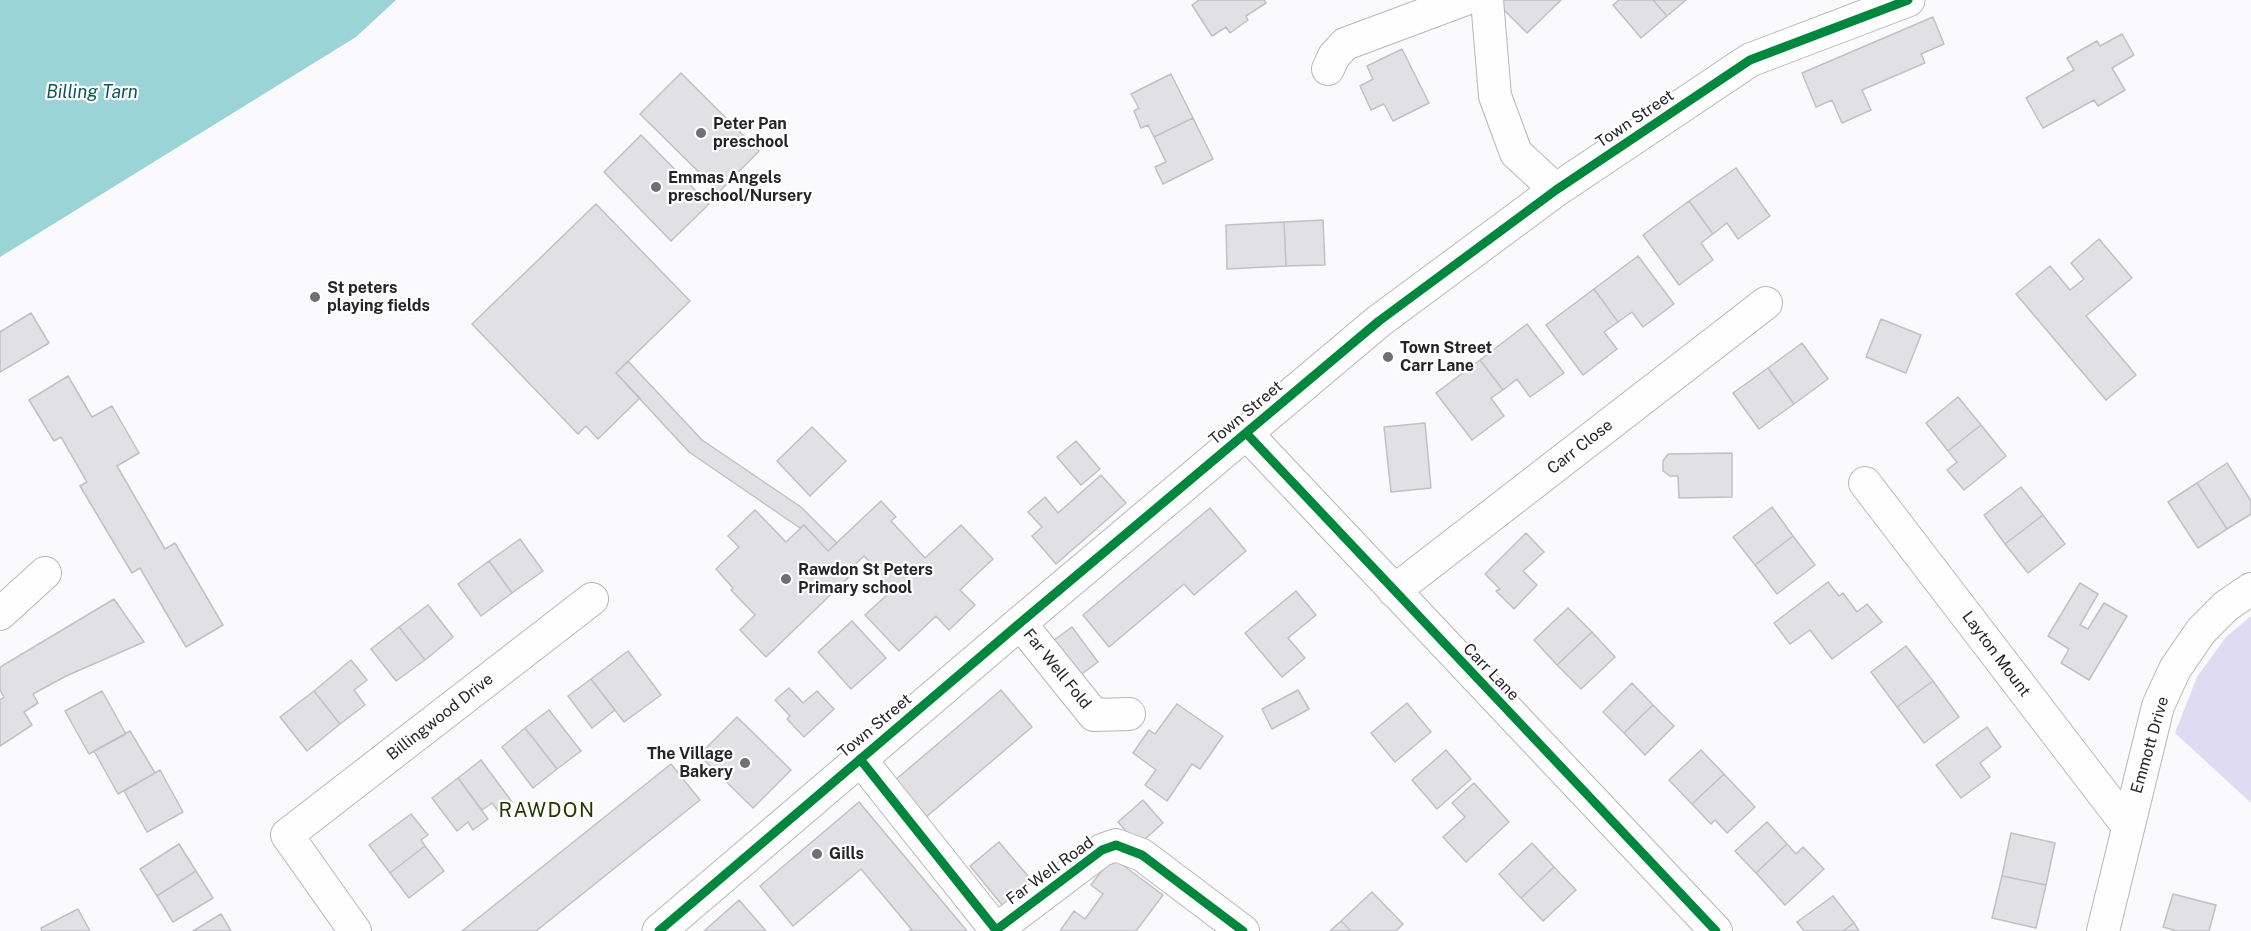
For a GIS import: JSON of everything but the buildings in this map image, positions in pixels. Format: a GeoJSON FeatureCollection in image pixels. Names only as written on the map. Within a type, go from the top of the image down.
{"type":"FeatureCollection","features":[{"type":"Feature","properties":{"kind":"street"},"geometry":{"type":"LineString","coordinates":[[1328,69],[1334,56],[1345,44],[1463,0]]}},
{"type":"Feature","properties":{"kind":"street"},"geometry":{"type":"LineString","coordinates":[[1487,0],[1495,96],[1498,106],[1516,153],[1556,190]]}},
{"type":"Feature","properties":{"kind":"street","name":"Town Street"},"geometry":{"type":"LineString","coordinates":[[659,931],[1379,321],[1556,190],[1750,60],[1908,0]]}},
{"type":"Feature","properties":{"kind":"street","name":"Carr Close"},"geometry":{"type":"LineString","coordinates":[[1394,591],[1766,303]]}},
{"type":"Feature","properties":{"kind":"street","name":"Carr Lane"},"geometry":{"type":"LineString","coordinates":[[1246,433],[1716,931]]}},
{"type":"Feature","properties":{"kind":"street","name":"Layton Mount"},"geometry":{"type":"LineString","coordinates":[[1865,483],[2127,825]]}},
{"type":"Feature","properties":{"kind":"street"},"geometry":{"type":"LineString","coordinates":[[0,614],[45,573]]}},
{"type":"Feature","properties":{"kind":"street","name":"Emmott Drive"},"geometry":{"type":"LineString","coordinates":[[2103,931],[2127,825],[2158,706],[2175,669],[2201,631],[2226,606],[2251,590]]}},
{"type":"Feature","properties":{"kind":"street","name":"Billingwood Drive"},"geometry":{"type":"LineString","coordinates":[[355,931],[287,835],[592,599]]}},
{"type":"Feature","properties":{"kind":"street","name":"Far Well Fold"},"geometry":{"type":"LineString","coordinates":[[1020,623],[1094,715],[1129,714]]}},
{"type":"Feature","properties":{"kind":"street","name":"Far Well Road"},"geometry":{"type":"LineString","coordinates":[[860,759],[996,930],[1102,850],[1116,845],[1142,855],[1243,931]]}},
{"type":"Feature","properties":{"kind":"shaded area"},"geometry":{"type":"Polygon","coordinates":[[[2251,616],[2251,803],[2175,733],[2197,677],[2226,637],[2251,616]]]}},
{"type":"Feature","properties":{"kind":"water","name":"Billing Tarn"},"geometry":{"type":"Polygon","coordinates":[[[0,0],[396,0],[356,37],[0,257],[0,0]]]}},
{"type":"Feature","properties":{"kind":"cycle path"},"geometry":{"type":"LineString","coordinates":[[659,931],[1379,321],[1556,190],[1750,60],[1908,0]]}},
{"type":"Feature","properties":{"kind":"cycle path"},"geometry":{"type":"LineString","coordinates":[[1246,433],[1716,931]]}},
{"type":"Feature","properties":{"kind":"cycle path"},"geometry":{"type":"LineString","coordinates":[[860,759],[996,930],[1102,850],[1116,845],[1142,855],[1243,931]]}},
{"type":"Feature","properties":{"kind":"place","name":"Peter Pan preschool"},"geometry":{"type":"Point","coordinates":[701,133]}},
{"type":"Feature","properties":{"kind":"place","name":"Emmas Angels preschool/Nursery"},"geometry":{"type":"Point","coordinates":[656,187]}},
{"type":"Feature","properties":{"kind":"place","name":"St peters playing fields"},"geometry":{"type":"Point","coordinates":[315,297]}},
{"type":"Feature","properties":{"kind":"place","name":"Town Street Carr Lane"},"geometry":{"type":"Point","coordinates":[1388,357]}},
{"type":"Feature","properties":{"kind":"place","name":"Rawdon St Peters Primary school"},"geometry":{"type":"Point","coordinates":[786,579]}},
{"type":"Feature","properties":{"kind":"place","name":"The Village Bakery"},"geometry":{"type":"Point","coordinates":[745,763]}},
{"type":"Feature","properties":{"kind":"place","name":"Gills"},"geometry":{"type":"Point","coordinates":[817,854]}},
{"type":"Feature","properties":{"kind":"district","name":"RAWDON"},"geometry":{"type":"Point","coordinates":[547,811]}}]}
